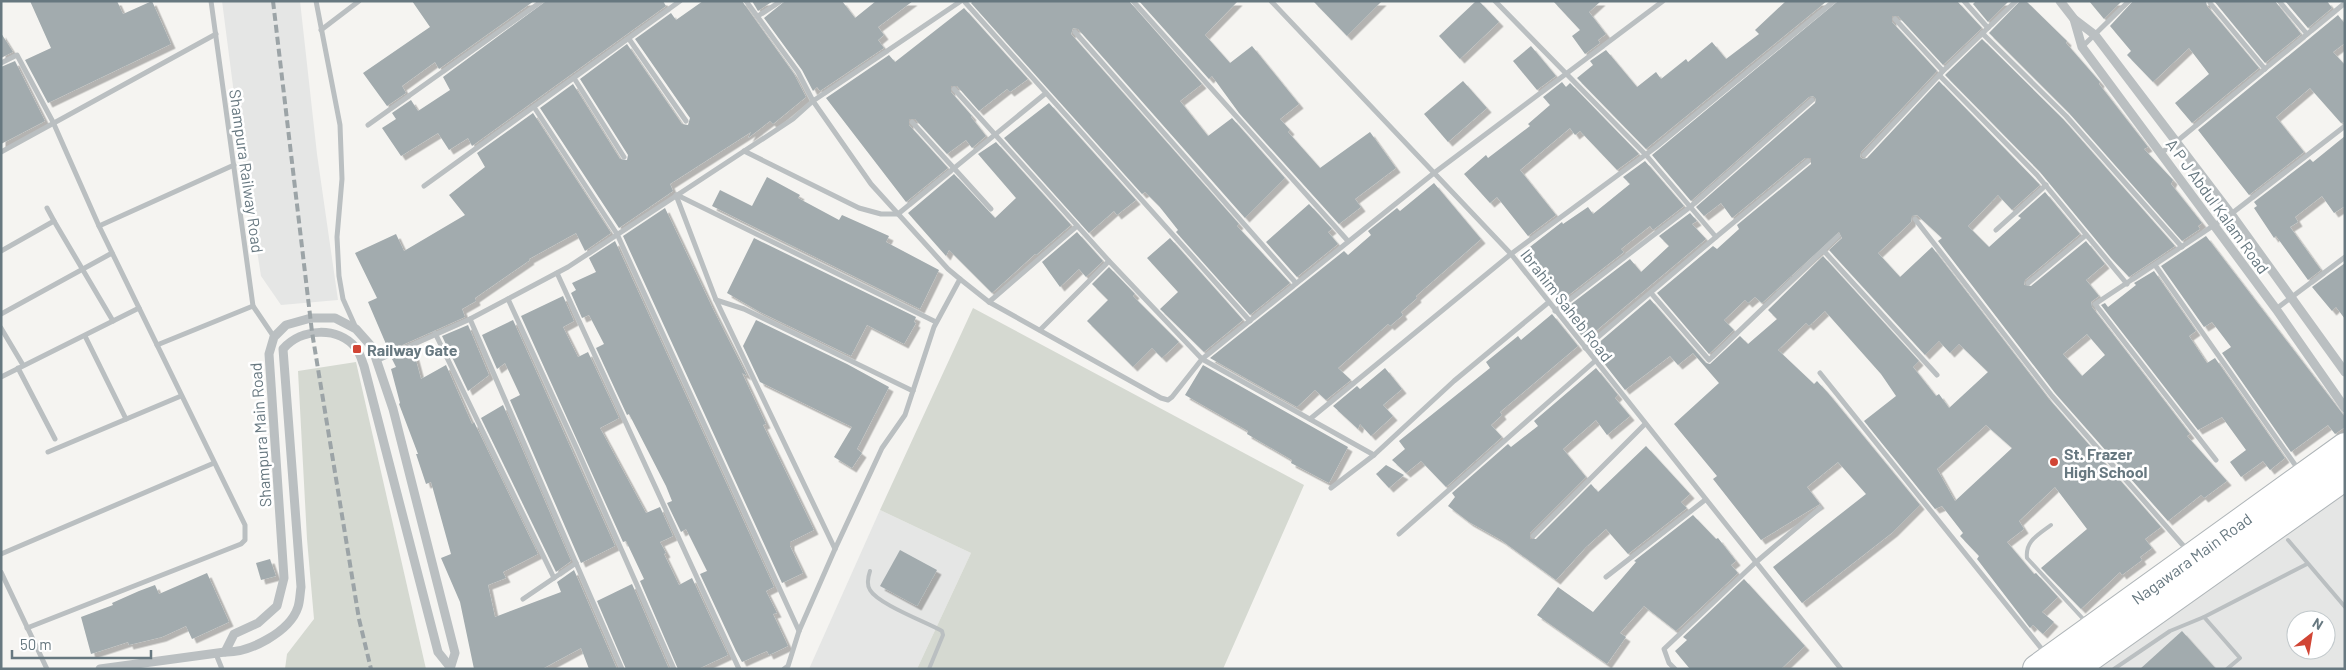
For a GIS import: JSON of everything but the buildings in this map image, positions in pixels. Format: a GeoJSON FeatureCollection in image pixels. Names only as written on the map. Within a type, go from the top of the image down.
{"type":"FeatureCollection","features":[{"type":"Feature","properties":{"kind":"main road","name":"Nagawara Main Road"},"geometry":{"type":"LineString","coordinates":[[2053,666],[2092,630],[2193,557],[2262,529],[2304,477],[2345,447]]}},
{"type":"Feature","properties":{"kind":"main road"},"geometry":{"type":"LineString","coordinates":[[2053,666],[2345,476]]}},
{"type":"Feature","properties":{"kind":"street","name":"Shampura Railway Road"},"geometry":{"type":"LineString","coordinates":[[211,1],[253,306],[274,337]]}},
{"type":"Feature","properties":{"kind":"street"},"geometry":{"type":"LineString","coordinates":[[316,1],[340,125],[342,179],[337,237],[339,276],[343,299],[356,328]]}},
{"type":"Feature","properties":{"kind":"street"},"geometry":{"type":"LineString","coordinates":[[321,30],[360,1]]}},
{"type":"Feature","properties":{"kind":"street"},"geometry":{"type":"LineString","coordinates":[[368,125],[542,1]]}},
{"type":"Feature","properties":{"kind":"street"},"geometry":{"type":"LineString","coordinates":[[424,186],[680,1]]}},
{"type":"Feature","properties":{"kind":"street"},"geometry":{"type":"LineString","coordinates":[[746,1],[798,72],[813,101],[871,184],[948,269],[989,302],[1168,400],[1202,360],[1348,241],[1434,173],[1663,1]]}},
{"type":"Feature","properties":{"kind":"street"},"geometry":{"type":"LineString","coordinates":[[758,16],[781,1]]}},
{"type":"Feature","properties":{"kind":"street"},"geometry":{"type":"LineString","coordinates":[[376,361],[470,319],[557,272],[793,119],[813,101],[963,1],[1250,321]]}},
{"type":"Feature","properties":{"kind":"street"},"geometry":{"type":"LineString","coordinates":[[1133,1],[1348,241]]}},
{"type":"Feature","properties":{"kind":"street","name":"Ibrahim Saheb Road"},"geometry":{"type":"LineString","coordinates":[[1271,1],[1511,254],[1704,500],[1821,643],[1838,667]]}},
{"type":"Feature","properties":{"kind":"street"},"geometry":{"type":"LineString","coordinates":[[1495,1],[1564,74],[1646,155],[1716,237]]}},
{"type":"Feature","properties":{"kind":"street"},"geometry":{"type":"LineString","coordinates":[[1310,419],[1511,254],[1646,155],[1834,1]]}},
{"type":"Feature","properties":{"kind":"street"},"geometry":{"type":"LineString","coordinates":[[1964,1],[1988,28]]}},
{"type":"Feature","properties":{"kind":"street"},"geometry":{"type":"LineString","coordinates":[[1864,155],[1941,73],[2016,1]]}},
{"type":"Feature","properties":{"kind":"street","name":"A P J Abdul Kalam Road"},"geometry":{"type":"LineString","coordinates":[[2060,1],[2074,19],[2095,35],[2232,214],[2290,299],[2345,372]]}},
{"type":"Feature","properties":{"kind":"street"},"geometry":{"type":"LineString","coordinates":[[2082,47],[2129,1]]}},
{"type":"Feature","properties":{"kind":"street"},"geometry":{"type":"LineString","coordinates":[[2279,1],[2307,34]]}},
{"type":"Feature","properties":{"kind":"street"},"geometry":{"type":"LineString","coordinates":[[2210,3],[2265,69]]}},
{"type":"Feature","properties":{"kind":"street"},"geometry":{"type":"LineString","coordinates":[[2160,153],[2176,142],[2345,3]]}},
{"type":"Feature","properties":{"kind":"street"},"geometry":{"type":"LineString","coordinates":[[1895,19],[1941,73],[2046,185],[2127,284]]}},
{"type":"Feature","properties":{"kind":"street","name":"A P J Abdul Kalam Road"},"geometry":{"type":"LineString","coordinates":[[2074,19],[2082,47],[2276,309],[2345,408]]}},
{"type":"Feature","properties":{"kind":"street"},"geometry":{"type":"LineString","coordinates":[[1075,32],[1296,283]]}},
{"type":"Feature","properties":{"kind":"street"},"geometry":{"type":"LineString","coordinates":[[1982,33],[2066,116],[2182,247]]}},
{"type":"Feature","properties":{"kind":"street"},"geometry":{"type":"LineString","coordinates":[[1,152],[216,34]]}},
{"type":"Feature","properties":{"kind":"street"},"geometry":{"type":"LineString","coordinates":[[628,39],[686,121]]}},
{"type":"Feature","properties":{"kind":"street"},"geometry":{"type":"LineString","coordinates":[[1,63],[17,55],[53,122],[99,226],[245,526],[245,540],[241,544],[26,628]]}},
{"type":"Feature","properties":{"kind":"street"},"geometry":{"type":"LineString","coordinates":[[574,78],[624,157]]}},
{"type":"Feature","properties":{"kind":"street"},"geometry":{"type":"LineString","coordinates":[[954,89],[1109,261],[1202,360],[1374,455]]}},
{"type":"Feature","properties":{"kind":"street"},"geometry":{"type":"LineString","coordinates":[[744,151],[859,208],[881,214],[898,214],[1046,92]]}},
{"type":"Feature","properties":{"kind":"street"},"geometry":{"type":"LineString","coordinates":[[1555,311],[1690,207],[1812,100]]}},
{"type":"Feature","properties":{"kind":"street"},"geometry":{"type":"LineString","coordinates":[[534,107],[617,234],[800,631]]}},
{"type":"Feature","properties":{"kind":"street"},"geometry":{"type":"LineString","coordinates":[[912,122],[991,209]]}},
{"type":"Feature","properties":{"kind":"street"},"geometry":{"type":"LineString","coordinates":[[2216,460],[2095,304],[2232,214],[2345,126]]}},
{"type":"Feature","properties":{"kind":"street"},"geometry":{"type":"LineString","coordinates":[[1585,348],[1808,161]]}},
{"type":"Feature","properties":{"kind":"street"},"geometry":{"type":"LineString","coordinates":[[99,226],[234,165]]}},
{"type":"Feature","properties":{"kind":"street"},"geometry":{"type":"LineString","coordinates":[[1996,230],[2046,185]]}},
{"type":"Feature","properties":{"kind":"street"},"geometry":{"type":"LineString","coordinates":[[676,195],[716,300],[835,549]]}},
{"type":"Feature","properties":{"kind":"street"},"geometry":{"type":"LineString","coordinates":[[676,195],[936,322]]}},
{"type":"Feature","properties":{"kind":"street"},"geometry":{"type":"LineString","coordinates":[[47,208],[113,321]]}},
{"type":"Feature","properties":{"kind":"street"},"geometry":{"type":"LineString","coordinates":[[1915,219],[2052,396],[2193,557]]}},
{"type":"Feature","properties":{"kind":"street"},"geometry":{"type":"LineString","coordinates":[[1,251],[54,221]]}},
{"type":"Feature","properties":{"kind":"street"},"geometry":{"type":"LineString","coordinates":[[989,302],[1077,226]]}},
{"type":"Feature","properties":{"kind":"street"},"geometry":{"type":"LineString","coordinates":[[2028,284],[2086,235]]}},
{"type":"Feature","properties":{"kind":"street"},"geometry":{"type":"LineString","coordinates":[[1650,293],[1709,360],[1838,236]]}},
{"type":"Feature","properties":{"kind":"street"},"geometry":{"type":"LineString","coordinates":[[1823,250],[1936,375]]}},
{"type":"Feature","properties":{"kind":"street"},"geometry":{"type":"LineString","coordinates":[[1,314],[112,253]]}},
{"type":"Feature","properties":{"kind":"street"},"geometry":{"type":"LineString","coordinates":[[2276,309],[2345,257]]}},
{"type":"Feature","properties":{"kind":"street"},"geometry":{"type":"LineString","coordinates":[[1040,330],[1109,261]]}},
{"type":"Feature","properties":{"kind":"street"},"geometry":{"type":"LineString","coordinates":[[2155,265],[2304,477]]}},
{"type":"Feature","properties":{"kind":"street"},"geometry":{"type":"LineString","coordinates":[[557,272],[739,669]]}},
{"type":"Feature","properties":{"kind":"street"},"geometry":{"type":"LineString","coordinates":[[784,669],[788,666],[800,631],[835,549],[882,448],[905,415],[936,322],[960,279]]}},
{"type":"Feature","properties":{"kind":"street"},"geometry":{"type":"LineString","coordinates":[[508,299],[578,450],[674,669]]}},
{"type":"Feature","properties":{"kind":"street"},"geometry":{"type":"LineString","coordinates":[[716,300],[744,310],[913,391]]}},
{"type":"Feature","properties":{"kind":"street"},"geometry":{"type":"LineString","coordinates":[[1331,488],[1374,455],[1454,381],[1549,302]]}},
{"type":"Feature","properties":{"kind":"street"},"geometry":{"type":"LineString","coordinates":[[157,345],[253,306]]}},
{"type":"Feature","properties":{"kind":"street"},"geometry":{"type":"LineString","coordinates":[[1,377],[139,308]]}},
{"type":"Feature","properties":{"kind":"street","name":"Shampura Main Road"},"geometry":{"type":"LineString","coordinates":[[221,653],[234,634],[258,623],[277,606],[284,578],[279,485],[269,388],[269,354],[274,337],[286,325],[311,318],[335,318],[356,328],[372,348],[393,409],[455,653],[450,668]]}},
{"type":"Feature","properties":{"kind":"street"},"geometry":{"type":"LineString","coordinates":[[470,319],[622,669]]}},
{"type":"Feature","properties":{"kind":"street"},"geometry":{"type":"LineString","coordinates":[[1,328],[55,439]]}},
{"type":"Feature","properties":{"kind":"street","name":"Shampura Main Road"},"geometry":{"type":"LineString","coordinates":[[100,669],[239,652],[278,634],[298,608],[301,587],[284,349],[292,338],[312,332],[343,337],[357,349],[364,366],[438,652],[450,668]]}},
{"type":"Feature","properties":{"kind":"street"},"geometry":{"type":"LineString","coordinates":[[435,334],[554,578]]}},
{"type":"Feature","properties":{"kind":"street"},"geometry":{"type":"LineString","coordinates":[[84,336],[126,419]]}},
{"type":"Feature","properties":{"kind":"street"},"geometry":{"type":"LineString","coordinates":[[1399,534],[1595,361]]}},
{"type":"Feature","properties":{"kind":"street"},"geometry":{"type":"LineString","coordinates":[[1820,373],[2053,666]]}},
{"type":"Feature","properties":{"kind":"street"},"geometry":{"type":"LineString","coordinates":[[48,452],[181,396]]}},
{"type":"Feature","properties":{"kind":"street"},"geometry":{"type":"LineString","coordinates":[[1533,536],[1645,424]]}},
{"type":"Feature","properties":{"kind":"street"},"geometry":{"type":"LineString","coordinates":[[1,554],[214,463]]}},
{"type":"Feature","properties":{"kind":"street"},"geometry":{"type":"LineString","coordinates":[[1606,577],[1704,500]]}},
{"type":"Feature","properties":{"kind":"street"},"geometry":{"type":"LineString","coordinates":[[1675,669],[1669,663],[1664,649],[1755,563],[1820,508]]}},
{"type":"Feature","properties":{"kind":"street"},"geometry":{"type":"LineString","coordinates":[[523,599],[576,563]]}},
{"type":"Feature","properties":{"kind":"street"},"geometry":{"type":"LineString","coordinates":[[1,572],[47,669]]}},
{"type":"Feature","properties":{"kind":"street"},"geometry":{"type":"LineString","coordinates":[[221,653],[222,669]]}},
{"type":"Feature","properties":{"kind":"lane"},"geometry":{"type":"LineString","coordinates":[[2051,525],[2031,540],[2026,548],[2027,558],[2080,613],[2092,630]]}},
{"type":"Feature","properties":{"kind":"lane"},"geometry":{"type":"LineString","coordinates":[[2262,529],[2307,564],[2345,607]]}},
{"type":"Feature","properties":{"kind":"lane"},"geometry":{"type":"LineString","coordinates":[[2114,669],[2170,631],[2204,617],[2307,564]]}},
{"type":"Feature","properties":{"kind":"lane"},"geometry":{"type":"LineString","coordinates":[[870,571],[867,581],[870,591],[884,602],[942,631],[943,635],[928,669]]}},
{"type":"Feature","properties":{"kind":"lane"},"geometry":{"type":"LineString","coordinates":[[2204,617],[2240,658],[2227,669]]}},
{"type":"Feature","properties":{"kind":"shaded area"},"geometry":{"type":"Polygon","coordinates":[[[222,1],[300,1],[317,154],[338,300],[281,305],[261,276],[241,148],[222,1]]]}},
{"type":"Feature","properties":{"kind":"shaded area"},"geometry":{"type":"Polygon","coordinates":[[[973,308],[1304,485],[1223,669],[917,669],[971,553],[880,510],[973,308]]]}},
{"type":"Feature","properties":{"kind":"shaded area"},"geometry":{"type":"Polygon","coordinates":[[[356,362],[426,669],[285,669],[287,654],[314,619],[307,539],[298,371],[356,362]]]}},
{"type":"Feature","properties":{"kind":"shaded area"},"geometry":{"type":"Polygon","coordinates":[[[2345,482],[2345,669],[2082,669],[2345,482]]]}},
{"type":"Feature","properties":{"kind":"shaded area"},"geometry":{"type":"Polygon","coordinates":[[[880,510],[971,553],[917,669],[809,669],[880,510]]]}},
{"type":"Feature","properties":{"kind":"railway"},"geometry":{"type":"LineString","coordinates":[[273,1],[312,332],[359,619],[371,669]]}},
{"type":"Feature","properties":{"kind":"place","name":"Railway Gate"},"geometry":{"type":"Point","coordinates":[357,349]}},
{"type":"Feature","properties":{"kind":"place","name":"St. Frazer High School"},"geometry":{"type":"Point","coordinates":[2054,462]}}]}
